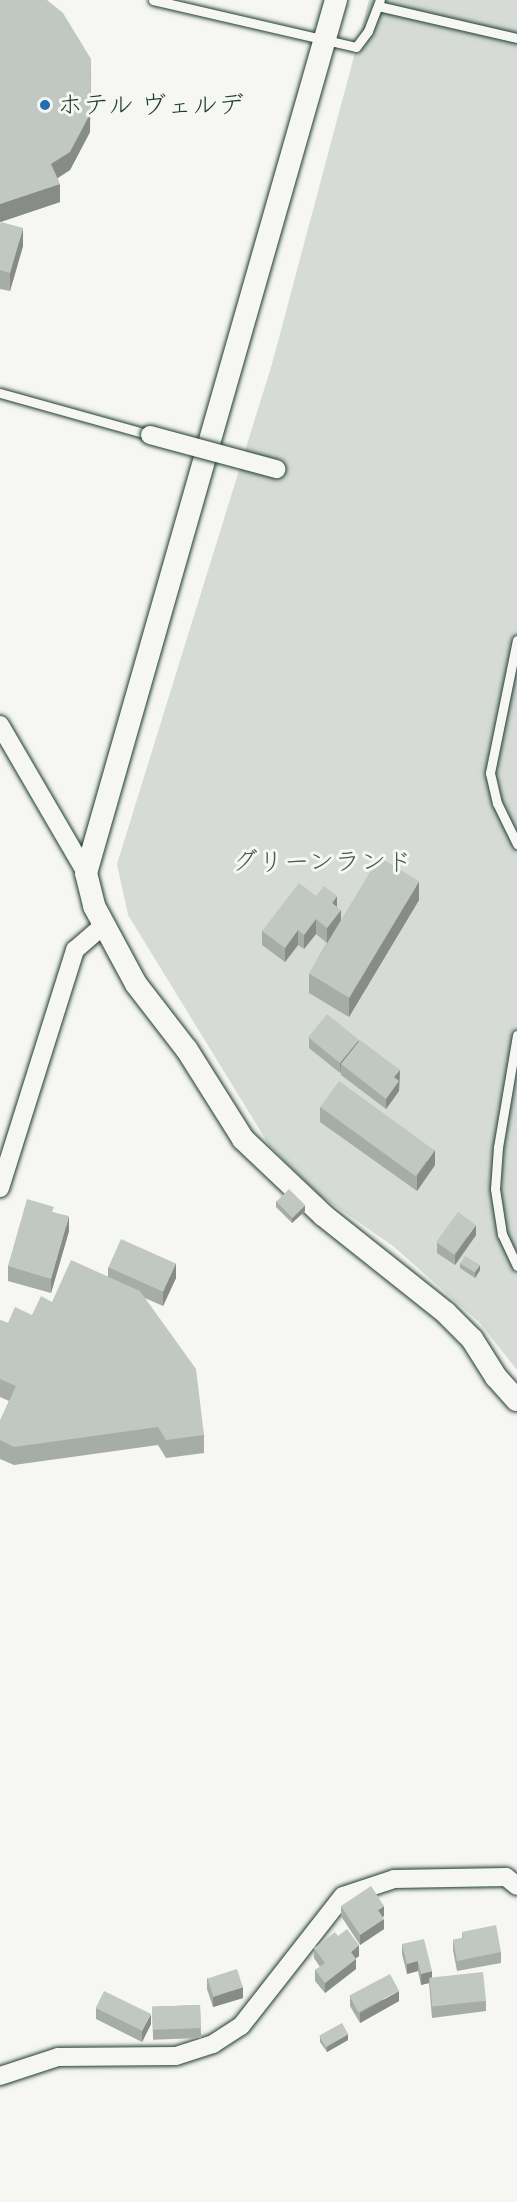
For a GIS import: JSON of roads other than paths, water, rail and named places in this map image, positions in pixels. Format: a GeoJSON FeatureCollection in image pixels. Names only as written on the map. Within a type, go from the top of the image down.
{"type":"FeatureCollection","features":[{"type":"Feature","properties":{"kind":"street"},"geometry":{"type":"LineString","coordinates":[[86,873],[336,0]]}},
{"type":"Feature","properties":{"kind":"street"},"geometry":{"type":"LineString","coordinates":[[150,435],[276,469]]}},
{"type":"Feature","properties":{"kind":"street"},"geometry":{"type":"LineString","coordinates":[[0,725],[86,873],[103,926],[136,984],[187,1050],[243,1139],[323,1215],[446,1314],[472,1339],[496,1377],[517,1400]]}},
{"type":"Feature","properties":{"kind":"street"},"geometry":{"type":"LineString","coordinates":[[0,1188],[75,950],[103,926]]}},
{"type":"Feature","properties":{"kind":"street"},"geometry":{"type":"LineString","coordinates":[[0,2076],[58,2057],[176,2056],[213,2044],[241,2026],[343,1896],[394,1879],[506,1877],[517,1886]]}},
{"type":"Feature","properties":{"kind":"lane"},"geometry":{"type":"LineString","coordinates":[[153,0],[324,38],[341,46],[356,47],[379,3],[517,38]]}},
{"type":"Feature","properties":{"kind":"lane"},"geometry":{"type":"LineString","coordinates":[[0,393],[150,435]]}},
{"type":"Feature","properties":{"kind":"lane"},"geometry":{"type":"LineString","coordinates":[[517,640],[490,773],[497,802],[517,844]]}},
{"type":"Feature","properties":{"kind":"lane"},"geometry":{"type":"LineString","coordinates":[[517,1035],[495,1189],[502,1234],[517,1266]]}},
{"type":"Feature","properties":{"kind":"place","name":"ホテル ヴェルデ"},"geometry":{"type":"Point","coordinates":[45,105]}},
{"type":"Feature","properties":{"kind":"park label","name":"グリーンランド"},"geometry":{"type":"Point","coordinates":[322,862]}}]}
